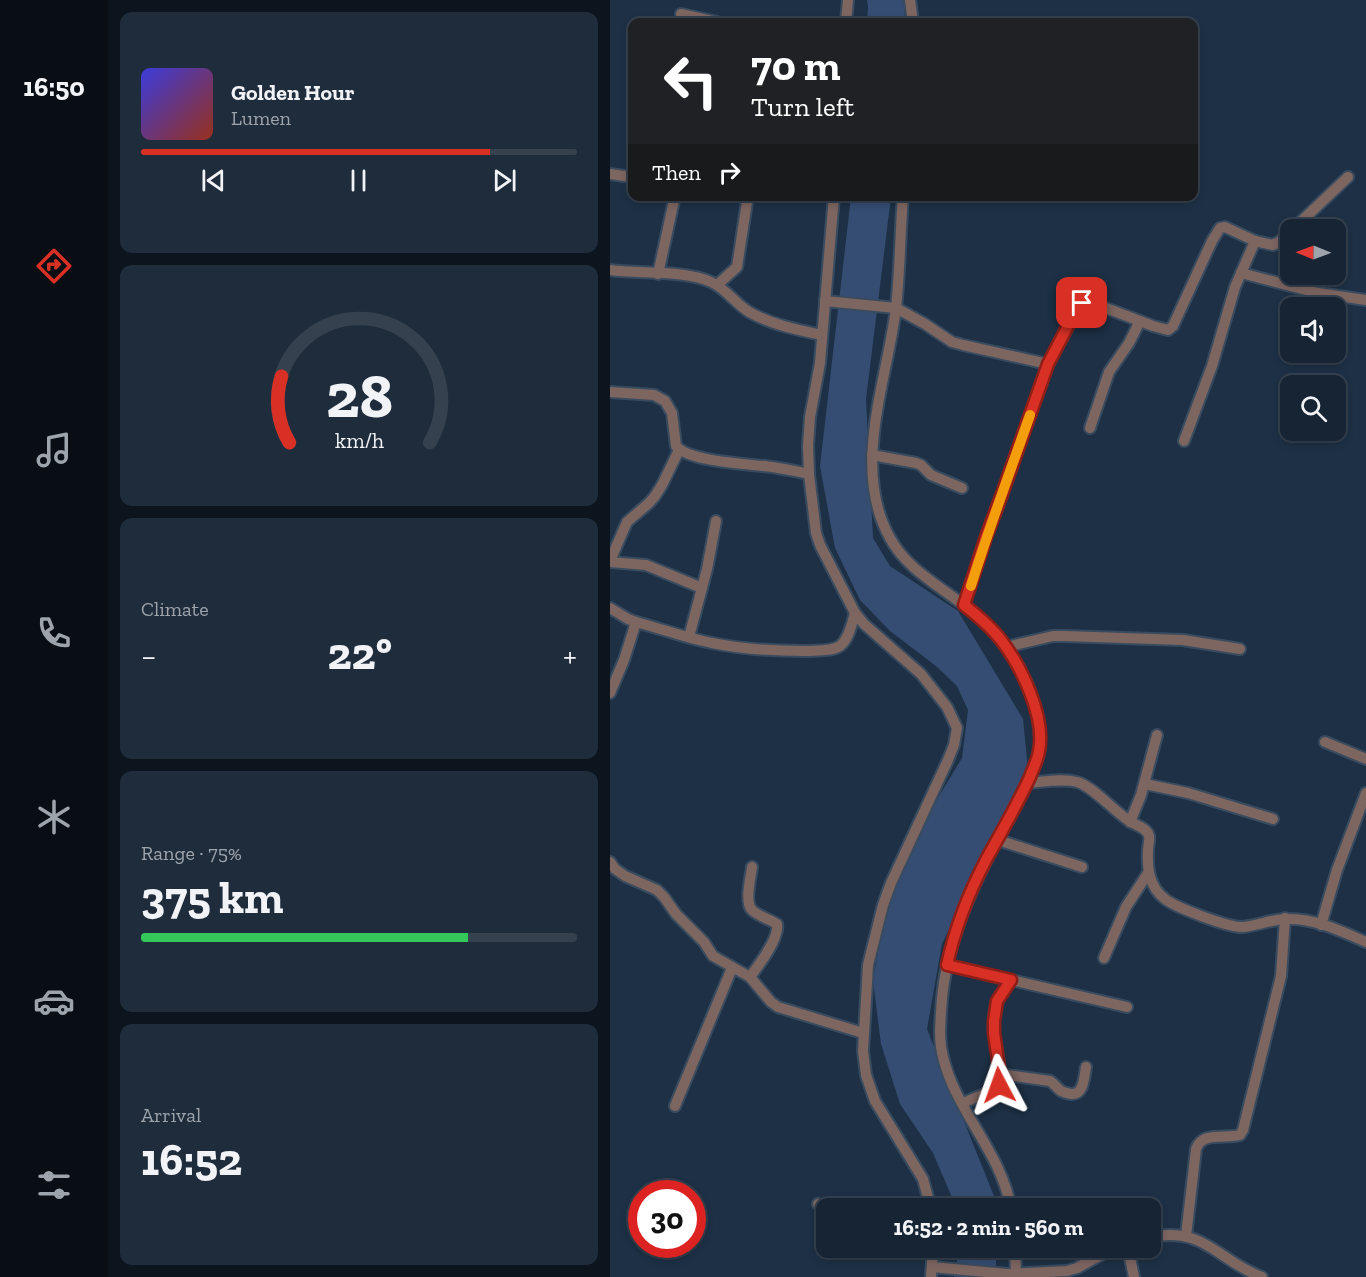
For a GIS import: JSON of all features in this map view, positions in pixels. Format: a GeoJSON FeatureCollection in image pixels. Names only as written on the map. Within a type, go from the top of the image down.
{"type":"FeatureCollection","features":[{"type":"Feature","properties":{"kind":"street"},"geometry":{"type":"LineString","coordinates":[[846,18],[848,0]]}},
{"type":"Feature","properties":{"kind":"street"},"geometry":{"type":"LineString","coordinates":[[910,0],[912,18]]}},
{"type":"Feature","properties":{"kind":"street"},"geometry":{"type":"LineString","coordinates":[[681,14],[699,18]]}},
{"type":"Feature","properties":{"kind":"street"},"geometry":{"type":"LineString","coordinates":[[610,174],[628,176]]}},
{"type":"Feature","properties":{"kind":"street"},"geometry":{"type":"LineString","coordinates":[[1304,219],[1348,177]]}},
{"type":"Feature","properties":{"kind":"street"},"geometry":{"type":"LineString","coordinates":[[658,274],[674,201]]}},
{"type":"Feature","properties":{"kind":"street"},"geometry":{"type":"LineString","coordinates":[[717,285],[737,267],[747,201]]}},
{"type":"Feature","properties":{"kind":"street"},"geometry":{"type":"LineString","coordinates":[[834,201],[828,302],[810,417],[808,446],[816,533],[855,613],[872,633],[921,674],[947,707],[956,728],[954,745],[948,760],[883,905],[868,965],[863,1033],[866,1076],[875,1101],[923,1179],[928,1198]]}},
{"type":"Feature","properties":{"kind":"street"},"geometry":{"type":"LineString","coordinates":[[903,201],[893,308],[872,455],[872,473],[878,508],[889,538],[909,564],[983,621],[1006,647],[1025,682],[1034,703],[1039,724],[1039,751],[1027,783],[972,890],[953,938],[941,1010],[943,1059],[962,1103],[1002,1176],[1010,1198]]}},
{"type":"Feature","properties":{"kind":"street"},"geometry":{"type":"LineString","coordinates":[[964,605],[1048,364],[1082,303],[1090,302],[1168,330],[1173,326],[1220,228],[1225,227],[1255,241],[1273,245],[1280,241]]}},
{"type":"Feature","properties":{"kind":"street"},"geometry":{"type":"LineString","coordinates":[[1184,441],[1212,366],[1227,311],[1255,241]]}},
{"type":"Feature","properties":{"kind":"street"},"geometry":{"type":"LineString","coordinates":[[610,270],[682,274],[700,278],[717,285],[752,314],[779,324],[822,335]]}},
{"type":"Feature","properties":{"kind":"street"},"geometry":{"type":"LineString","coordinates":[[1241,273],[1318,293],[1366,300]]}},
{"type":"Feature","properties":{"kind":"street"},"geometry":{"type":"LineString","coordinates":[[828,302],[893,308],[931,327],[952,342],[1048,364]]}},
{"type":"Feature","properties":{"kind":"street"},"geometry":{"type":"LineString","coordinates":[[1090,428],[1109,372],[1129,343],[1140,321]]}},
{"type":"Feature","properties":{"kind":"street"},"geometry":{"type":"LineString","coordinates":[[610,392],[654,395],[665,400],[672,413],[676,446],[679,450],[706,458],[809,474]]}},
{"type":"Feature","properties":{"kind":"street"},"geometry":{"type":"LineString","coordinates":[[679,450],[655,496],[627,522],[610,561],[646,565],[702,588]]}},
{"type":"Feature","properties":{"kind":"street"},"geometry":{"type":"LineString","coordinates":[[872,455],[916,463],[931,475],[962,488]]}},
{"type":"Feature","properties":{"kind":"street"},"geometry":{"type":"LineString","coordinates":[[689,637],[708,569],[716,521]]}},
{"type":"Feature","properties":{"kind":"street"},"geometry":{"type":"LineString","coordinates":[[610,608],[636,622],[715,644],[786,651],[837,648],[843,644],[855,613]]}},
{"type":"Feature","properties":{"kind":"street"},"geometry":{"type":"LineString","coordinates":[[610,693],[636,622]]}},
{"type":"Feature","properties":{"kind":"street"},"geometry":{"type":"LineString","coordinates":[[1006,647],[1053,636],[1064,636],[1183,640],[1240,649]]}},
{"type":"Feature","properties":{"kind":"street"},"geometry":{"type":"LineString","coordinates":[[1130,822],[1145,784],[1157,735]]}},
{"type":"Feature","properties":{"kind":"street"},"geometry":{"type":"LineString","coordinates":[[1325,742],[1366,759]]}},
{"type":"Feature","properties":{"kind":"street"},"geometry":{"type":"LineString","coordinates":[[1027,783],[1080,782],[1107,805],[1146,831],[1149,835],[1148,873],[1152,884],[1164,899],[1178,906],[1223,924],[1242,927],[1285,918],[1297,919],[1340,931],[1366,942]]}},
{"type":"Feature","properties":{"kind":"street"},"geometry":{"type":"LineString","coordinates":[[1145,784],[1188,793],[1273,819]]}},
{"type":"Feature","properties":{"kind":"street"},"geometry":{"type":"LineString","coordinates":[[1321,925],[1337,870],[1366,793]]}},
{"type":"Feature","properties":{"kind":"street"},"geometry":{"type":"LineString","coordinates":[[998,840],[1082,867]]}},
{"type":"Feature","properties":{"kind":"street"},"geometry":{"type":"LineString","coordinates":[[610,862],[625,876],[657,890],[676,914],[704,942],[713,956],[750,977],[778,1007],[863,1033]]}},
{"type":"Feature","properties":{"kind":"street"},"geometry":{"type":"LineString","coordinates":[[750,977],[759,966],[778,929],[777,924],[758,914],[748,905],[752,867]]}},
{"type":"Feature","properties":{"kind":"street"},"geometry":{"type":"LineString","coordinates":[[1104,958],[1126,907],[1148,873]]}},
{"type":"Feature","properties":{"kind":"street"},"geometry":{"type":"LineString","coordinates":[[1186,1236],[1198,1143],[1212,1136],[1240,1135],[1243,1130],[1281,976],[1285,918]]}},
{"type":"Feature","properties":{"kind":"street"},"geometry":{"type":"LineString","coordinates":[[947,965],[1127,1007]]}},
{"type":"Feature","properties":{"kind":"street"},"geometry":{"type":"LineString","coordinates":[[675,1106],[732,968]]}},
{"type":"Feature","properties":{"kind":"street"},"geometry":{"type":"LineString","coordinates":[[962,1103],[996,1089],[999,1085],[1000,1074],[994,1021],[997,1001],[1011,980]]}},
{"type":"Feature","properties":{"kind":"street"},"geometry":{"type":"LineString","coordinates":[[1000,1074],[1054,1082],[1064,1093],[1076,1094],[1081,1089],[1086,1067]]}},
{"type":"Feature","properties":{"kind":"street"},"geometry":{"type":"LineString","coordinates":[[1161,1235],[1198,1239],[1262,1277]]}},
{"type":"Feature","properties":{"kind":"street"},"geometry":{"type":"LineString","coordinates":[[1012,1274],[1014,1258]]}},
{"type":"Feature","properties":{"kind":"street"},"geometry":{"type":"LineString","coordinates":[[935,1271],[1031,1275],[1067,1271],[1095,1258]]}},
{"type":"Feature","properties":{"kind":"street"},"geometry":{"type":"LineString","coordinates":[[1130,1258],[1134,1277]]}},
{"type":"Feature","properties":{"kind":"water"},"geometry":{"type":"Polygon","coordinates":[[[867,0],[904,0],[905,18],[867,18],[867,0]]]}},
{"type":"Feature","properties":{"kind":"water"},"geometry":{"type":"Polygon","coordinates":[[[851,201],[891,201],[866,399],[873,538],[890,566],[958,611],[1023,719],[1028,769],[942,944],[927,1029],[994,1198],[952,1198],[933,1153],[900,1104],[881,1044],[873,981],[887,898],[939,796],[962,758],[968,710],[957,686],[936,666],[890,631],[860,600],[835,548],[820,466],[851,201]]]}},
{"type":"Feature","properties":{"kind":"water"},"geometry":{"type":"Polygon","coordinates":[[[957,1258],[996,1258],[996,1277],[954,1277],[957,1258]]]}},
{"type":"Feature","properties":{"kind":"slow traffic"},"geometry":{"type":"LineString","coordinates":[[971,586],[986,537],[1030,415]]}},
{"type":"Feature","properties":{"kind":"route"},"geometry":{"type":"LineString","coordinates":[[999,1085],[1000,1074],[994,1021],[997,1001],[1011,980],[947,965],[953,938],[972,890],[1022,795],[1036,762],[1040,737],[1034,703],[1012,656],[1001,640],[964,605],[1048,364],[1082,303]]}}]}
